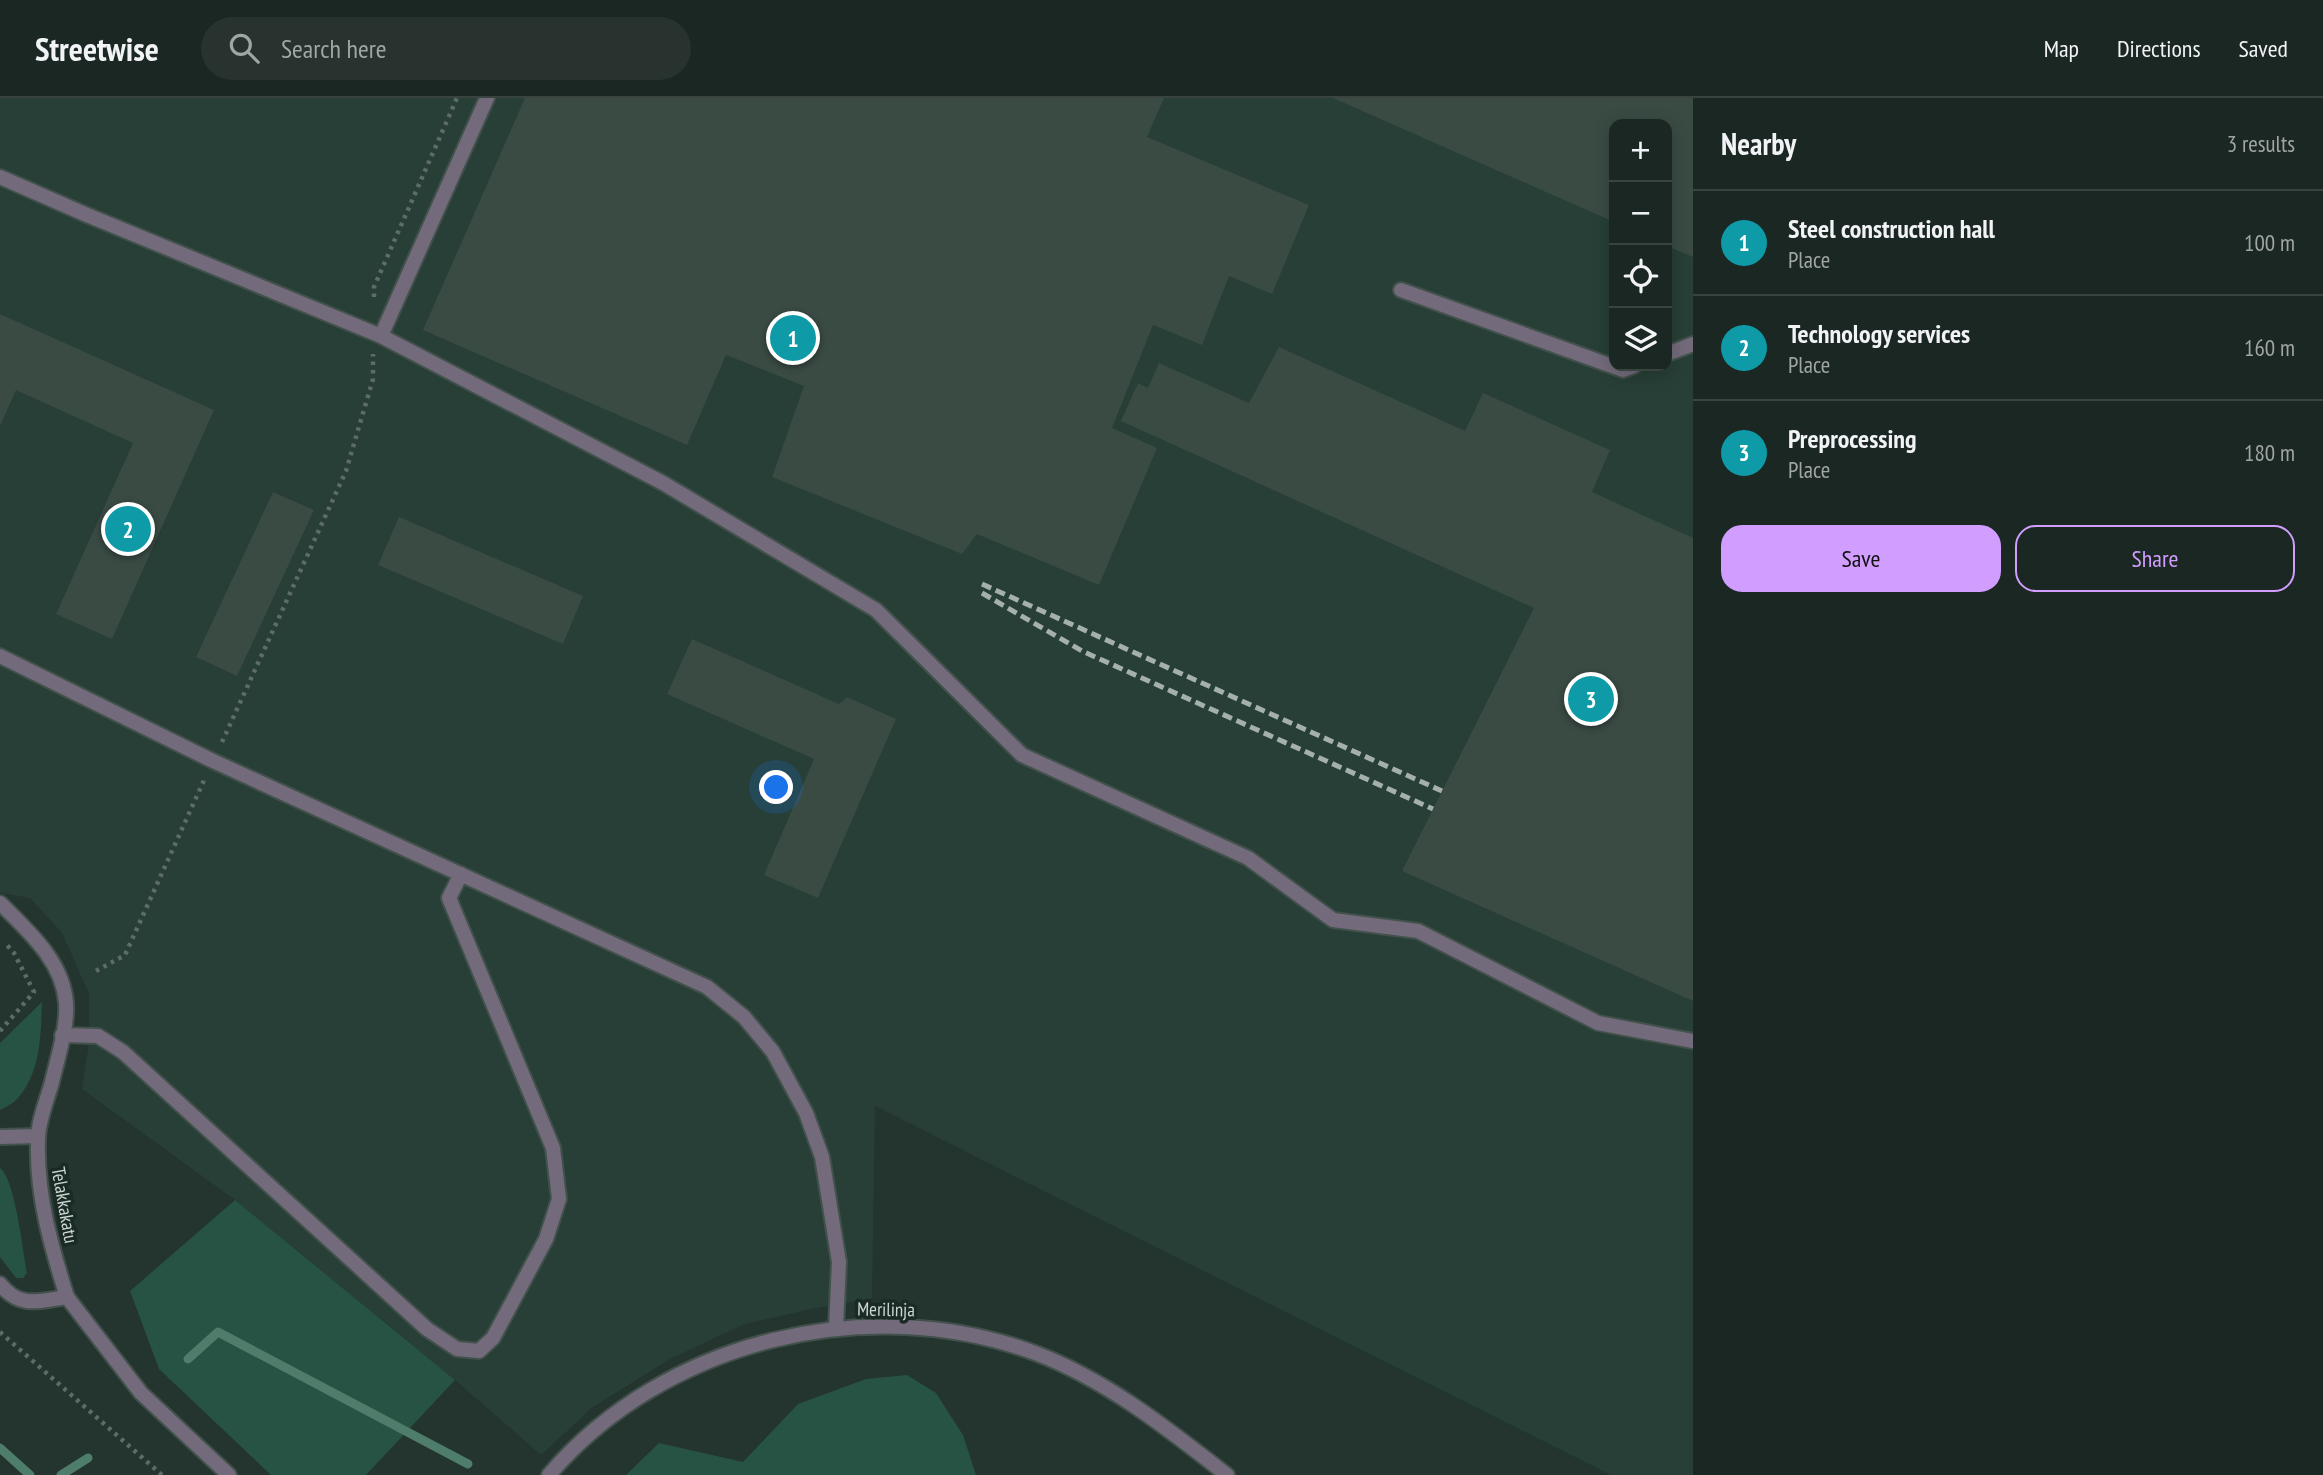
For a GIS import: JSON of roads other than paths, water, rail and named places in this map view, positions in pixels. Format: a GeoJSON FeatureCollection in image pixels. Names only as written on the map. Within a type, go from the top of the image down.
{"type":"FeatureCollection","features":[{"type":"Feature","properties":{"kind":"street"},"geometry":{"type":"LineString","coordinates":[[377,335],[487,98]]}},
{"type":"Feature","properties":{"kind":"street"},"geometry":{"type":"LineString","coordinates":[[0,177],[377,335],[663,483],[876,610],[1022,755],[1248,858],[1333,920],[1418,931],[1598,1023],[1693,1041]]}},
{"type":"Feature","properties":{"kind":"street"},"geometry":{"type":"LineString","coordinates":[[1401,290],[1609,365]]}},
{"type":"Feature","properties":{"kind":"street"},"geometry":{"type":"LineString","coordinates":[[1672,352],[1693,344]]}},
{"type":"Feature","properties":{"kind":"street"},"geometry":{"type":"LineString","coordinates":[[0,656],[213,761],[707,987],[744,1017],[773,1052],[806,1113],[822,1157],[839,1262],[836,1328]]}},
{"type":"Feature","properties":{"kind":"street"},"geometry":{"type":"LineString","coordinates":[[62,1035],[98,1036],[122,1052],[427,1329],[457,1349],[479,1351],[494,1338],[545,1239],[559,1199],[553,1149],[449,898],[461,874]]}},
{"type":"Feature","properties":{"kind":"street","name":"Telakkakatu"},"geometry":{"type":"LineString","coordinates":[[0,903],[37,939],[62,981],[67,1005],[38,1136],[47,1232],[67,1297],[141,1393],[229,1475]]}},
{"type":"Feature","properties":{"kind":"street"},"geometry":{"type":"LineString","coordinates":[[0,1137],[38,1136]]}},
{"type":"Feature","properties":{"kind":"street"},"geometry":{"type":"LineString","coordinates":[[0,1284],[8,1294],[24,1302],[67,1297]]}},
{"type":"Feature","properties":{"kind":"street","name":"Merilinja"},"geometry":{"type":"LineString","coordinates":[[549,1475],[601,1424],[636,1399],[725,1354],[776,1339],[836,1328],[889,1326],[941,1329],[1035,1353],[1115,1394],[1179,1437],[1227,1475]]}},
{"type":"Feature","properties":{"kind":"waterway"},"geometry":{"type":"LineString","coordinates":[[188,1359],[218,1332],[468,1464]]}},
{"type":"Feature","properties":{"kind":"waterway"},"geometry":{"type":"LineString","coordinates":[[0,1448],[30,1475]]}},
{"type":"Feature","properties":{"kind":"waterway"},"geometry":{"type":"LineString","coordinates":[[61,1475],[88,1458]]}},
{"type":"Feature","properties":{"kind":"railway"},"geometry":{"type":"LineString","coordinates":[[982,584],[1442,791]]}},
{"type":"Feature","properties":{"kind":"railway"},"geometry":{"type":"LineString","coordinates":[[982,593],[1082,651],[1433,809]]}},
{"type":"Feature","properties":{"kind":"place","name":"Steel construction hall"},"geometry":{"type":"Point","coordinates":[793,338]}},
{"type":"Feature","properties":{"kind":"place","name":"Technology services"},"geometry":{"type":"Point","coordinates":[128,529]}},
{"type":"Feature","properties":{"kind":"place","name":"Preprocessing"},"geometry":{"type":"Point","coordinates":[1591,699]}}]}
